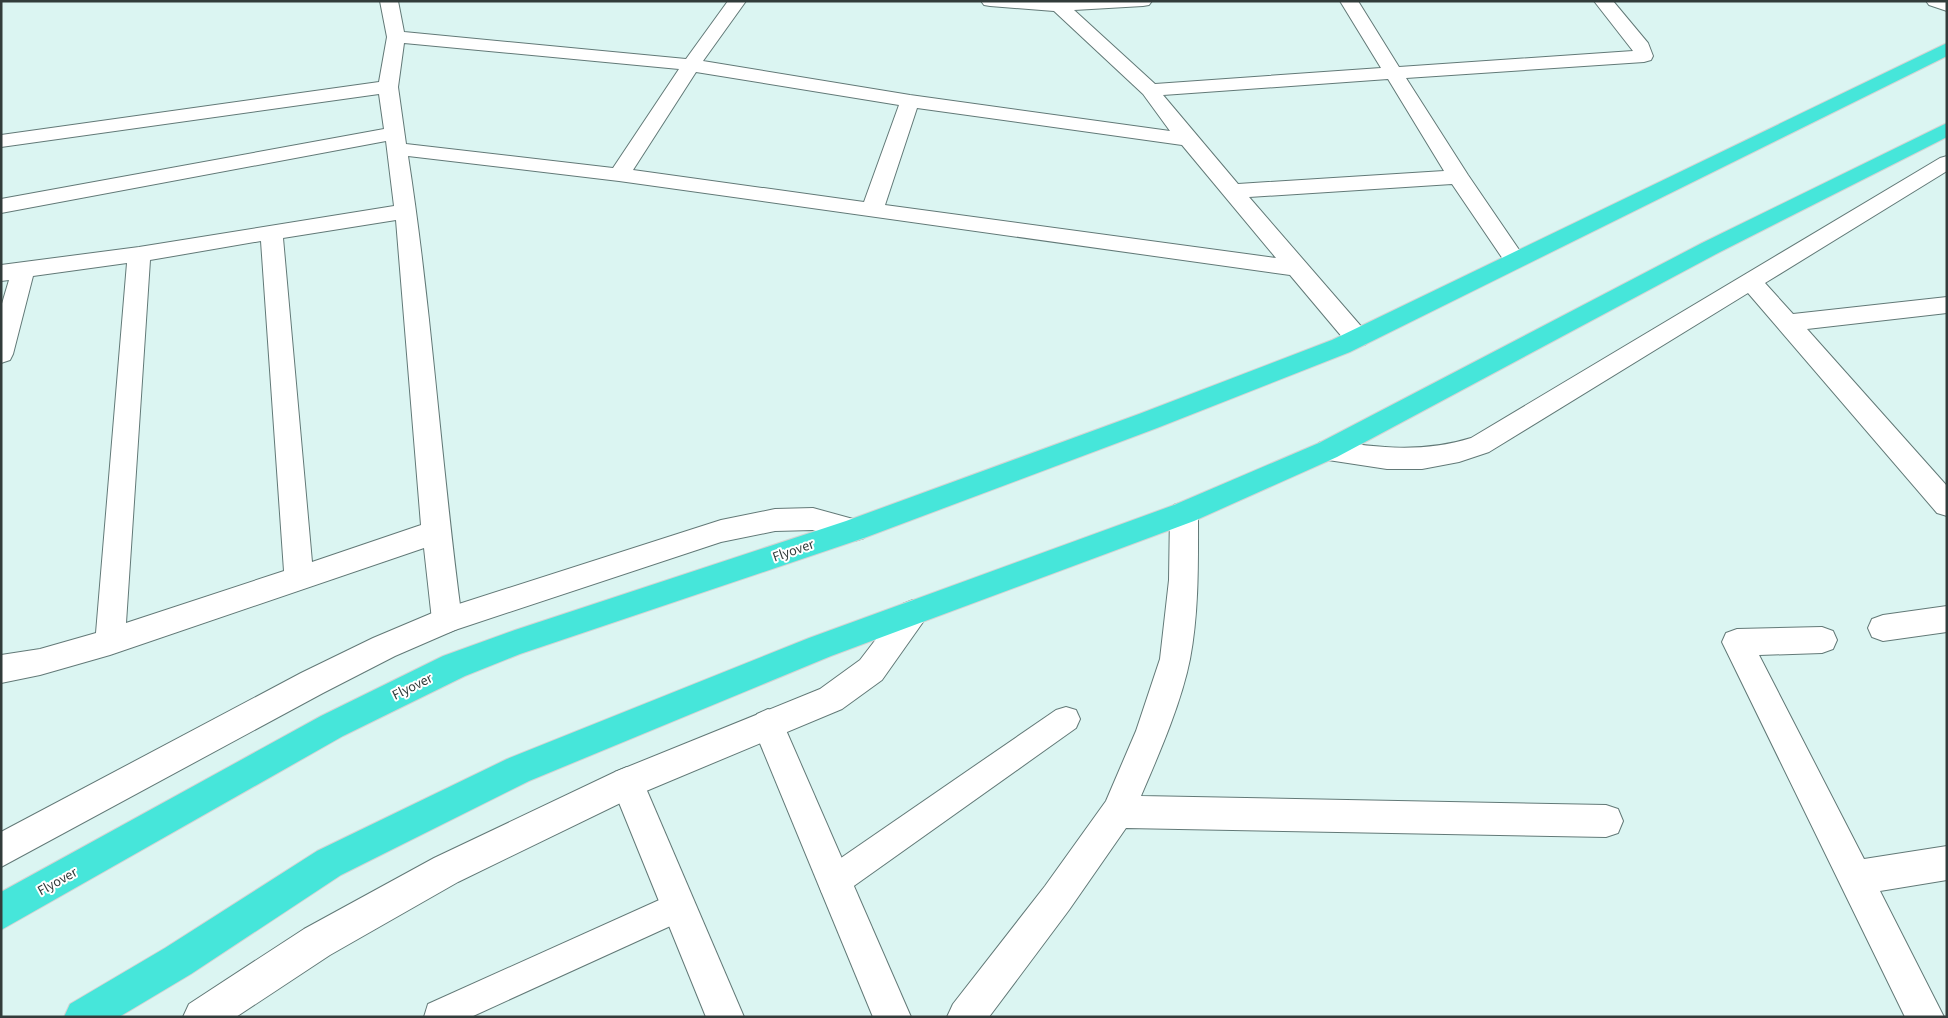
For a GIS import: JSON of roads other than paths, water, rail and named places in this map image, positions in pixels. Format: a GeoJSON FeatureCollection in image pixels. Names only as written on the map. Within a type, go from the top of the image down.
{"type":"FeatureCollection","features":[{"type":"Feature","properties":{"kind":"highway","name":"Flyover"},"geometry":{"type":"LineString","coordinates":[[1,912],[332,726],[454,666],[854,530],[1148,421],[1357,338],[1947,49]]}},
{"type":"Feature","properties":{"kind":"highway"},"geometry":{"type":"LineString","coordinates":[[82,1017],[178,961],[329,863],[518,770],[820,647],[1184,513],[1328,450],[1710,248],[1947,129]]}},
{"type":"Feature","properties":{"kind":"street"},"geometry":{"type":"LineString","coordinates":[[389,1],[396,37],[388,86],[406,211],[436,532],[447,620]]}},
{"type":"Feature","properties":{"kind":"street"},"geometry":{"type":"LineString","coordinates":[[619,175],[691,65],[737,1]]}},
{"type":"Feature","properties":{"kind":"street"},"geometry":{"type":"LineString","coordinates":[[990,1],[1059,6],[1143,1]]}},
{"type":"Feature","properties":{"kind":"street"},"geometry":{"type":"LineString","coordinates":[[1349,1],[1458,177],[1516,260]]}},
{"type":"Feature","properties":{"kind":"street"},"geometry":{"type":"LineString","coordinates":[[1150,90],[1644,56],[1641,47],[1603,1]]}},
{"type":"Feature","properties":{"kind":"street"},"geometry":{"type":"LineString","coordinates":[[1935,1],[1947,6]]}},
{"type":"Feature","properties":{"kind":"street"},"geometry":{"type":"LineString","coordinates":[[1059,6],[1150,90],[1163,110],[1357,338]]}},
{"type":"Feature","properties":{"kind":"street"},"geometry":{"type":"LineString","coordinates":[[396,37],[691,65],[910,101],[1189,140]]}},
{"type":"Feature","properties":{"kind":"street"},"geometry":{"type":"LineString","coordinates":[[1,141],[388,86]]}},
{"type":"Feature","properties":{"kind":"street"},"geometry":{"type":"LineString","coordinates":[[872,210],[910,101]]}},
{"type":"Feature","properties":{"kind":"street"},"geometry":{"type":"LineString","coordinates":[[1,206],[396,141],[619,175],[1296,268]]}},
{"type":"Feature","properties":{"kind":"street"},"geometry":{"type":"LineString","coordinates":[[1328,450],[1378,458],[1418,461],[1453,455],[1480,445],[1947,162]]}},
{"type":"Feature","properties":{"kind":"street"},"geometry":{"type":"LineString","coordinates":[[1233,192],[1458,177]]}},
{"type":"Feature","properties":{"kind":"street"},"geometry":{"type":"LineString","coordinates":[[2,351],[12,271],[272,234],[406,211]]}},
{"type":"Feature","properties":{"kind":"street"},"geometry":{"type":"LineString","coordinates":[[272,234],[298,577]]}},
{"type":"Feature","properties":{"kind":"street"},"geometry":{"type":"LineString","coordinates":[[110,642],[140,254]]}},
{"type":"Feature","properties":{"kind":"street"},"geometry":{"type":"LineString","coordinates":[[1751,281],[1947,505]]}},
{"type":"Feature","properties":{"kind":"street"},"geometry":{"type":"LineString","coordinates":[[1787,323],[1947,305]]}},
{"type":"Feature","properties":{"kind":"street"},"geometry":{"type":"LineString","coordinates":[[966,1017],[1057,898],[1118,812],[1152,731],[1175,659],[1183,580],[1184,513]]}},
{"type":"Feature","properties":{"kind":"street"},"geometry":{"type":"LineString","coordinates":[[1,850],[312,683],[384,647],[447,620],[721,531],[775,520],[813,520],[854,530]]}},
{"type":"Feature","properties":{"kind":"street"},"geometry":{"type":"LineString","coordinates":[[1,669],[40,662],[110,642],[436,532]]}},
{"type":"Feature","properties":{"kind":"street"},"geometry":{"type":"LineString","coordinates":[[202,1017],[317,942],[446,870],[627,783],[831,699],[871,670],[913,613]]}},
{"type":"Feature","properties":{"kind":"street"},"geometry":{"type":"LineString","coordinates":[[1883,628],[1947,619]]}},
{"type":"Feature","properties":{"kind":"street"},"geometry":{"type":"LineString","coordinates":[[1822,640],[1737,642],[1925,1017]]}},
{"type":"Feature","properties":{"kind":"street"},"geometry":{"type":"LineString","coordinates":[[768,724],[833,882],[892,1017]]}},
{"type":"Feature","properties":{"kind":"street"},"geometry":{"type":"LineString","coordinates":[[627,783],[677,907],[725,1017]]}},
{"type":"Feature","properties":{"kind":"street"},"geometry":{"type":"LineString","coordinates":[[1118,812],[1606,821]]}},
{"type":"Feature","properties":{"kind":"street"},"geometry":{"type":"LineString","coordinates":[[1856,878],[1947,863]]}},
{"type":"Feature","properties":{"kind":"lane"},"geometry":{"type":"LineString","coordinates":[[833,882],[1066,719]]}},
{"type":"Feature","properties":{"kind":"lane"},"geometry":{"type":"LineString","coordinates":[[439,1015],[677,907]]}}]}
